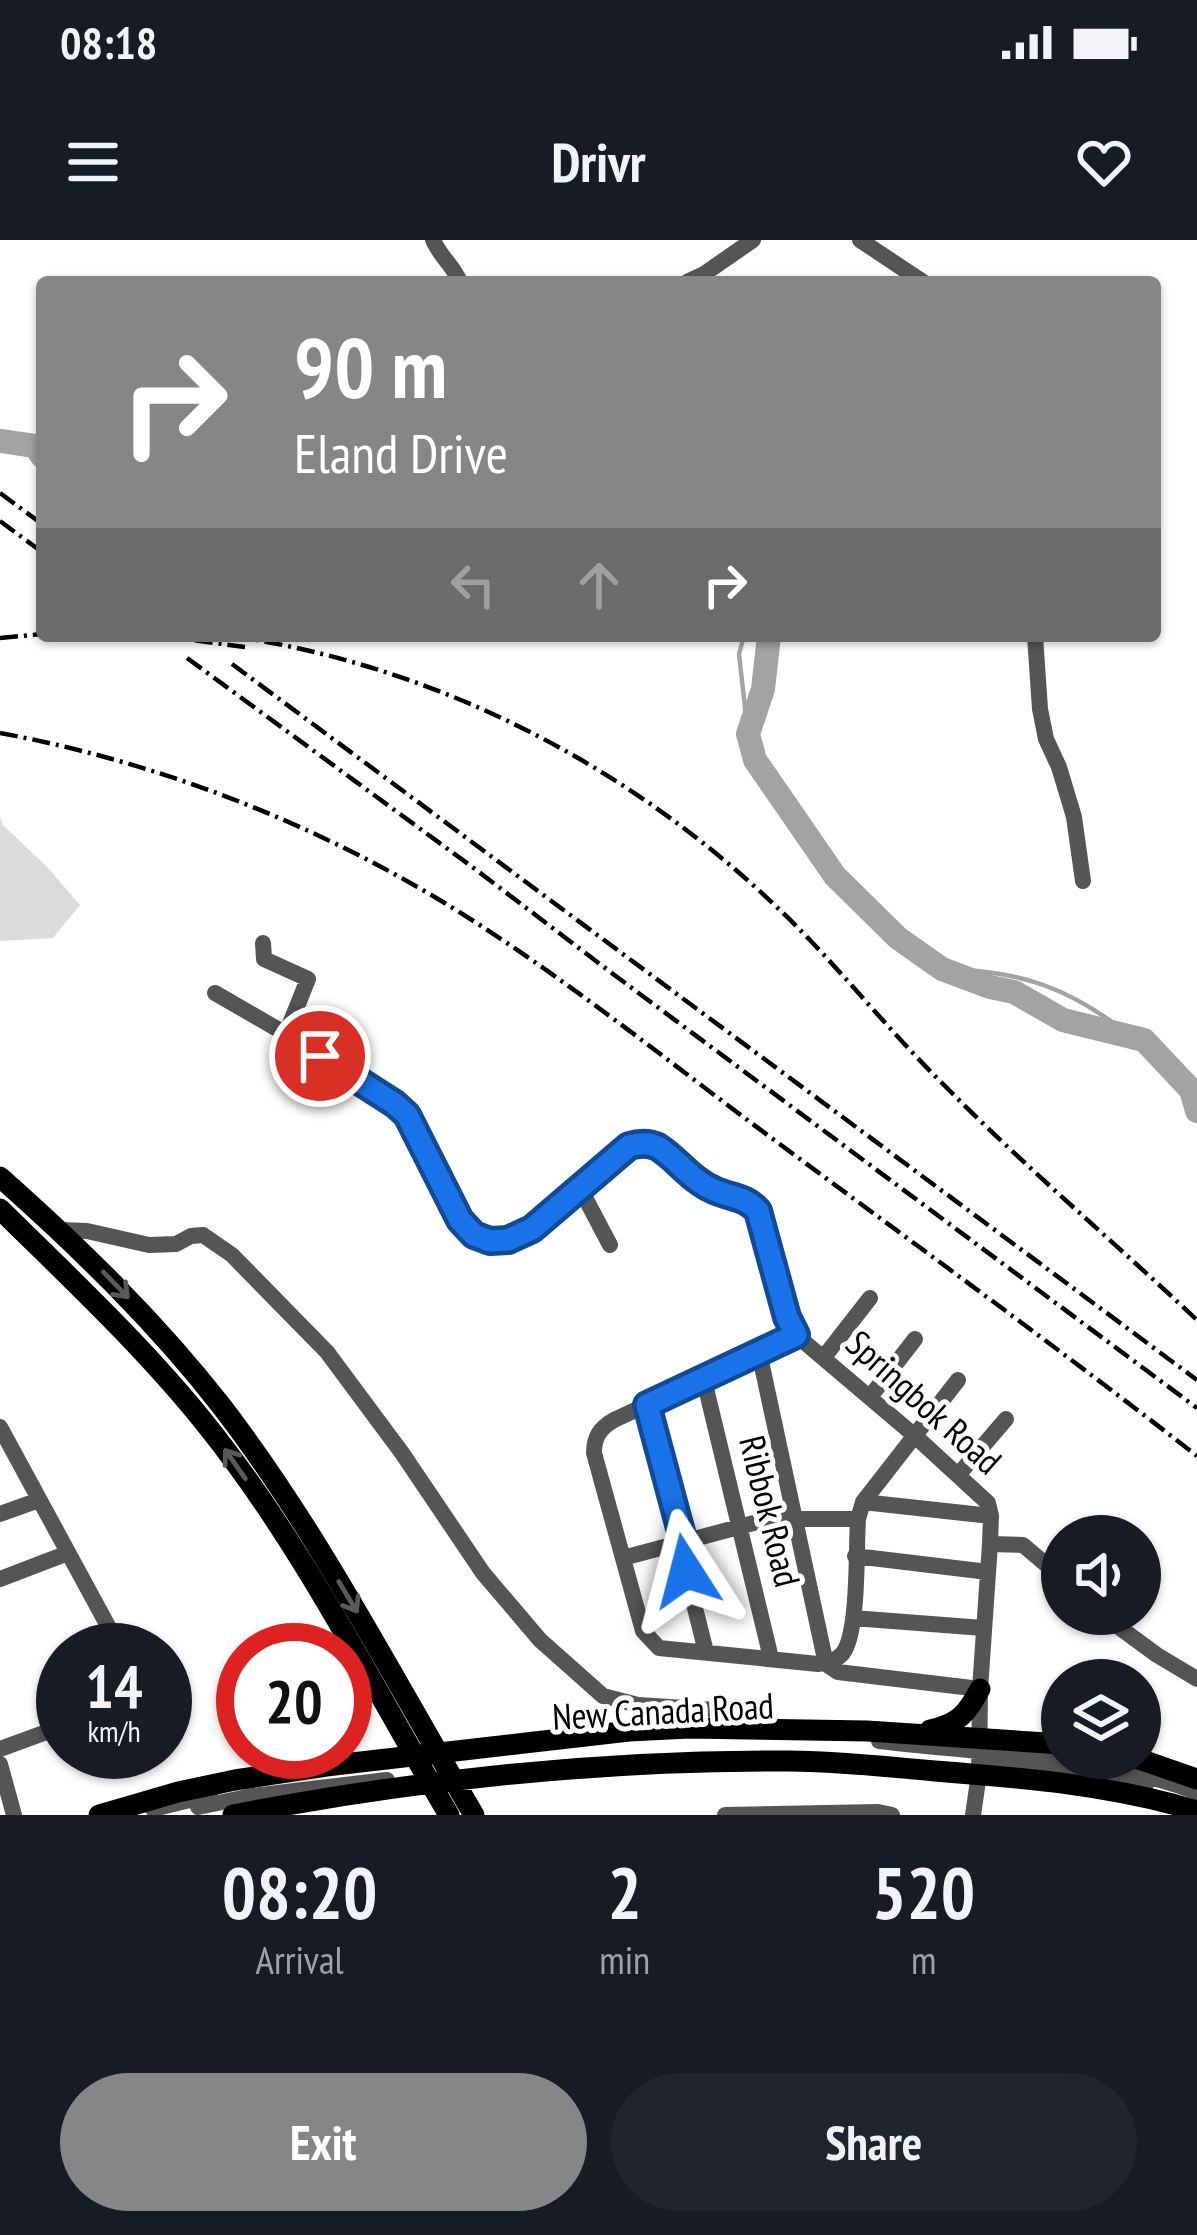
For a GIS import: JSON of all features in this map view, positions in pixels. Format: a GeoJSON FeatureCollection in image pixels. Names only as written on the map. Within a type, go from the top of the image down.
{"type":"FeatureCollection","features":[{"type":"Feature","properties":{"kind":"main road"},"geometry":{"type":"LineString","coordinates":[[0,1177],[120,1288],[221,1406],[320,1549],[474,1815]]}},
{"type":"Feature","properties":{"kind":"main road"},"geometry":{"type":"LineString","coordinates":[[0,1209],[140,1346],[229,1454],[316,1587],[449,1815]]}},
{"type":"Feature","properties":{"kind":"main road"},"geometry":{"type":"LineString","coordinates":[[912,1734],[959,1720],[980,1689]]}},
{"type":"Feature","properties":{"kind":"main road","name":"New Canada Road"},"geometry":{"type":"LineString","coordinates":[[99,1815],[178,1792],[333,1781],[539,1757],[649,1730],[773,1729],[912,1734],[1090,1787],[1197,1808]]}},
{"type":"Feature","properties":{"kind":"main road","name":"New Canada Road"},"geometry":{"type":"LineString","coordinates":[[233,1815],[333,1781],[539,1757],[631,1764],[785,1761],[979,1755],[1041,1747]]}},
{"type":"Feature","properties":{"kind":"main road"},"geometry":{"type":"LineString","coordinates":[[1161,1767],[1197,1779]]}},
{"type":"Feature","properties":{"kind":"street"},"geometry":{"type":"LineString","coordinates":[[434,240],[441,258],[457,276]]}},
{"type":"Feature","properties":{"kind":"street"},"geometry":{"type":"LineString","coordinates":[[700,276],[753,240]]}},
{"type":"Feature","properties":{"kind":"street"},"geometry":{"type":"LineString","coordinates":[[860,240],[914,276]]}},
{"type":"Feature","properties":{"kind":"street"},"geometry":{"type":"LineString","coordinates":[[1035,642],[1040,709],[1074,817],[1083,880]]}},
{"type":"Feature","properties":{"kind":"street"},"geometry":{"type":"LineString","coordinates":[[263,943],[265,958],[308,979],[286,1034]]}},
{"type":"Feature","properties":{"kind":"street"},"geometry":{"type":"LineString","coordinates":[[215,993],[401,1109],[460,1220],[480,1238],[502,1241],[519,1236],[636,1143],[655,1145],[706,1186],[753,1205],[796,1335],[606,1425],[595,1441],[594,1454],[647,1638],[659,1648],[826,1664],[838,1672],[980,1689]]}},
{"type":"Feature","properties":{"kind":"street"},"geometry":{"type":"LineString","coordinates":[[580,1188],[610,1245]]}},
{"type":"Feature","properties":{"kind":"street"},"geometry":{"type":"LineString","coordinates":[[60,1231],[87,1231],[148,1245],[176,1244],[203,1235],[232,1255],[327,1352],[462,1544],[540,1640],[603,1696],[638,1705],[733,1711],[759,1718],[773,1729]]}},
{"type":"Feature","properties":{"kind":"street"},"geometry":{"type":"LineString","coordinates":[[824,1357],[870,1298]]}},
{"type":"Feature","properties":{"kind":"street","name":"Springbok Road"},"geometry":{"type":"LineString","coordinates":[[796,1335],[985,1499],[991,1516],[974,1815]]}},
{"type":"Feature","properties":{"kind":"street"},"geometry":{"type":"LineString","coordinates":[[870,1396],[915,1339]]}},
{"type":"Feature","properties":{"kind":"street"},"geometry":{"type":"LineString","coordinates":[[759,1352],[826,1664]]}},
{"type":"Feature","properties":{"kind":"street","name":"Ribbok Road"},"geometry":{"type":"LineString","coordinates":[[704,1380],[771,1658]]}},
{"type":"Feature","properties":{"kind":"street"},"geometry":{"type":"LineString","coordinates":[[826,1664],[845,1650],[853,1618],[861,1510],[958,1380]]}},
{"type":"Feature","properties":{"kind":"street"},"geometry":{"type":"LineString","coordinates":[[647,1405],[706,1652]]}},
{"type":"Feature","properties":{"kind":"street"},"geometry":{"type":"LineString","coordinates":[[958,1474],[1006,1419]]}},
{"type":"Feature","properties":{"kind":"street"},"geometry":{"type":"LineString","coordinates":[[0,1427],[5,1448],[106,1623]]}},
{"type":"Feature","properties":{"kind":"street"},"geometry":{"type":"LineString","coordinates":[[0,1514],[39,1500]]}},
{"type":"Feature","properties":{"kind":"street"},"geometry":{"type":"LineString","coordinates":[[623,1558],[769,1519],[861,1510],[991,1516]]}},
{"type":"Feature","properties":{"kind":"street"},"geometry":{"type":"LineString","coordinates":[[990,1544],[1023,1545],[1041,1560]]}},
{"type":"Feature","properties":{"kind":"street"},"geometry":{"type":"LineString","coordinates":[[0,1579],[68,1553]]}},
{"type":"Feature","properties":{"kind":"street"},"geometry":{"type":"LineString","coordinates":[[855,1556],[988,1572]]}},
{"type":"Feature","properties":{"kind":"street"},"geometry":{"type":"LineString","coordinates":[[853,1618],[983,1628]]}},
{"type":"Feature","properties":{"kind":"street"},"geometry":{"type":"LineString","coordinates":[[1129,1635],[1197,1679]]}},
{"type":"Feature","properties":{"kind":"street"},"geometry":{"type":"LineString","coordinates":[[0,1749],[36,1736]]}},
{"type":"Feature","properties":{"kind":"street","name":"New Canada Road"},"geometry":{"type":"LineString","coordinates":[[539,1757],[625,1739],[862,1739],[1118,1768],[1197,1792]]}},
{"type":"Feature","properties":{"kind":"street"},"geometry":{"type":"LineString","coordinates":[[0,1765],[14,1815]]}},
{"type":"Feature","properties":{"kind":"street","name":"New Canada Road"},"geometry":{"type":"LineString","coordinates":[[133,1815],[222,1792],[333,1781]]}},
{"type":"Feature","properties":{"kind":"street","name":"New Canada Road"},"geometry":{"type":"LineString","coordinates":[[170,1815],[333,1781]]}},
{"type":"Feature","properties":{"kind":"street"},"geometry":{"type":"LineString","coordinates":[[725,1815],[892,1815]]}},
{"type":"Feature","properties":{"kind":"shaded area"},"geometry":{"type":"Polygon","coordinates":[[[0,816],[3,825],[80,905],[53,938],[0,941],[0,816]]]}},
{"type":"Feature","properties":{"kind":"waterway"},"geometry":{"type":"LineString","coordinates":[[0,441],[36,447]]}},
{"type":"Feature","properties":{"kind":"waterway"},"geometry":{"type":"LineString","coordinates":[[742,642],[739,654],[748,734]]}},
{"type":"Feature","properties":{"kind":"waterway"},"geometry":{"type":"LineString","coordinates":[[768,642],[763,689],[748,734],[755,760],[835,876],[898,938],[942,969],[1014,992],[1063,1020],[1144,1040],[1191,1090],[1197,1111]]}},
{"type":"Feature","properties":{"kind":"waterway"},"geometry":{"type":"LineString","coordinates":[[942,969],[996,973],[1043,985],[1088,1006],[1132,1037]]}},
{"type":"Feature","properties":{"kind":"railway"},"geometry":{"type":"LineString","coordinates":[[0,493],[36,520]]}},
{"type":"Feature","properties":{"kind":"railway"},"geometry":{"type":"LineString","coordinates":[[0,521],[36,548]]}},
{"type":"Feature","properties":{"kind":"railway"},"geometry":{"type":"LineString","coordinates":[[0,638],[36,635]]}},
{"type":"Feature","properties":{"kind":"railway"},"geometry":{"type":"LineString","coordinates":[[207,642],[245,647]]}},
{"type":"Feature","properties":{"kind":"railway"},"geometry":{"type":"LineString","coordinates":[[263,642],[385,672],[458,699],[529,731],[662,812],[783,913],[923,1064],[1197,1320]]}},
{"type":"Feature","properties":{"kind":"railway"},"geometry":{"type":"LineString","coordinates":[[187,658],[1197,1408]]}},
{"type":"Feature","properties":{"kind":"railway"},"geometry":{"type":"LineString","coordinates":[[232,664],[1197,1380]]}},
{"type":"Feature","properties":{"kind":"railway"},"geometry":{"type":"LineString","coordinates":[[0,733],[117,760],[232,799],[343,847],[448,905],[617,1022],[1197,1456]]}},
{"type":"Feature","properties":{"kind":"route"},"geometry":{"type":"LineString","coordinates":[[320,1056],[407,1115],[460,1220],[480,1238],[502,1241],[524,1234],[636,1143],[655,1145],[697,1180],[715,1191],[748,1200],[758,1211],[796,1335],[647,1405],[684,1543],[679,1544],[686,1571]]}}]}
